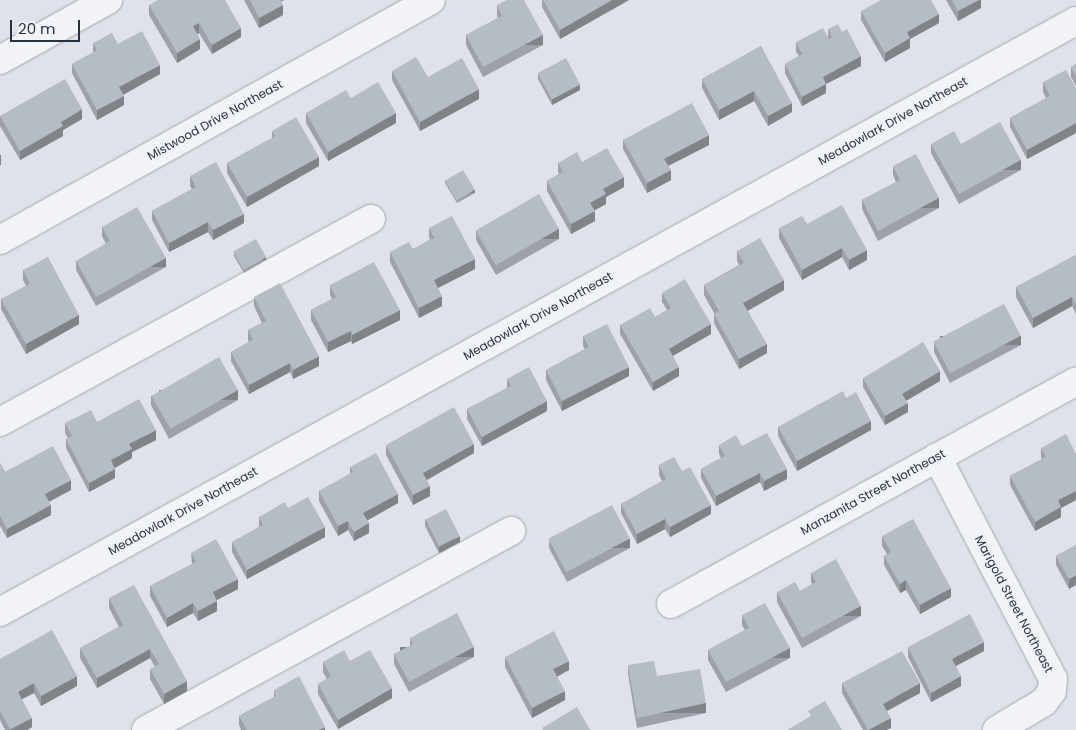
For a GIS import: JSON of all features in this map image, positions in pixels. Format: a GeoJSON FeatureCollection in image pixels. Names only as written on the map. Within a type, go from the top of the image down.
{"type":"FeatureCollection","features":[{"type":"Feature","properties":{"kind":"street"},"geometry":{"type":"LineString","coordinates":[[0,60],[108,0]]}},
{"type":"Feature","properties":{"kind":"street","name":"Mistwood Drive Northeast"},"geometry":{"type":"LineString","coordinates":[[0,240],[431,0]]}},
{"type":"Feature","properties":{"kind":"street","name":"Meadowlark Drive Northeast"},"geometry":{"type":"LineString","coordinates":[[0,612],[1076,21]]}},
{"type":"Feature","properties":{"kind":"street"},"geometry":{"type":"LineString","coordinates":[[0,422],[371,219]]}},
{"type":"Feature","properties":{"kind":"street","name":"Manzanita Street Northeast"},"geometry":{"type":"LineString","coordinates":[[671,604],[1076,381]]}},
{"type":"Feature","properties":{"kind":"street","name":"Marigold Street Northeast"},"geometry":{"type":"LineString","coordinates":[[937,457],[1054,679],[1052,691],[1044,702],[997,730]]}},
{"type":"Feature","properties":{"kind":"street"},"geometry":{"type":"LineString","coordinates":[[146,730],[510,530]]}},
{"type":"Feature","properties":{"kind":"building"},"geometry":{"type":"Polygon","coordinates":[[[158,0],[225,0],[241,28],[212,45],[199,23],[193,26],[200,39],[177,53],[149,5],[158,0]]]}},
{"type":"Feature","properties":{"kind":"building"},"geometry":{"type":"Polygon","coordinates":[[[250,0],[280,0],[283,5],[259,18],[250,0]]]}},
{"type":"Feature","properties":{"kind":"building"},"geometry":{"type":"Polygon","coordinates":[[[507,0],[524,0],[543,35],[483,67],[466,35],[502,16],[497,5],[507,0]]]}},
{"type":"Feature","properties":{"kind":"building"},"geometry":{"type":"Polygon","coordinates":[[[543,0],[612,0],[560,30],[543,0]]]}},
{"type":"Feature","properties":{"kind":"building"},"geometry":{"type":"Polygon","coordinates":[[[881,0],[931,0],[939,14],[907,32],[910,38],[885,53],[861,11],[881,0]]]}},
{"type":"Feature","properties":{"kind":"building"},"geometry":{"type":"Polygon","coordinates":[[[952,0],[979,0],[958,11],[952,0]]]}},
{"type":"Feature","properties":{"kind":"building"},"geometry":{"type":"Polygon","coordinates":[[[838,24],[842,32],[847,29],[861,56],[823,77],[826,84],[802,97],[785,64],[802,54],[796,42],[823,28],[829,39],[832,37],[828,29],[838,24]]]}},
{"type":"Feature","properties":{"kind":"building"},"geometry":{"type":"Polygon","coordinates":[[[142,31],[160,65],[119,87],[124,96],[97,110],[72,64],[97,50],[93,43],[112,33],[118,44],[142,31]]]}},
{"type":"Feature","properties":{"kind":"building"},"geometry":{"type":"Polygon","coordinates":[[[761,46],[792,103],[768,116],[754,91],[719,110],[702,79],[761,46]]]}},
{"type":"Feature","properties":{"kind":"building"},"geometry":{"type":"Polygon","coordinates":[[[416,57],[428,77],[462,58],[479,89],[420,122],[392,71],[416,57]]]}},
{"type":"Feature","properties":{"kind":"building"},"geometry":{"type":"Polygon","coordinates":[[[566,58],[580,84],[552,100],[538,73],[566,58]]]}},
{"type":"Feature","properties":{"kind":"building"},"geometry":{"type":"Polygon","coordinates":[[[1076,64],[1076,76],[1071,67],[1076,64]]]}},
{"type":"Feature","properties":{"kind":"building"},"geometry":{"type":"Polygon","coordinates":[[[1066,70],[1076,88],[1076,123],[1027,150],[1010,118],[1050,96],[1043,82],[1066,70]]]}},
{"type":"Feature","properties":{"kind":"building"},"geometry":{"type":"Polygon","coordinates":[[[65,79],[82,109],[61,122],[63,126],[20,151],[0,116],[65,79]]]}},
{"type":"Feature","properties":{"kind":"building"},"geometry":{"type":"Polygon","coordinates":[[[378,82],[396,113],[328,152],[306,113],[346,90],[351,98],[378,82]]]}},
{"type":"Feature","properties":{"kind":"building"},"geometry":{"type":"Polygon","coordinates":[[[692,103],[709,135],[664,159],[671,170],[647,183],[623,140],[692,103]]]}},
{"type":"Feature","properties":{"kind":"building"},"geometry":{"type":"Polygon","coordinates":[[[296,117],[319,157],[247,197],[227,163],[275,136],[272,131],[296,117]]]}},
{"type":"Feature","properties":{"kind":"building"},"geometry":{"type":"Polygon","coordinates":[[[1000,122],[1021,160],[959,194],[931,144],[954,131],[961,144],[1000,122]]]}},
{"type":"Feature","properties":{"kind":"building"},"geometry":{"type":"Polygon","coordinates":[[[607,148],[624,177],[603,189],[606,194],[590,203],[595,211],[571,224],[547,181],[563,172],[558,163],[577,152],[582,162],[607,148]]]}},
{"type":"Feature","properties":{"kind":"building"},"geometry":{"type":"Polygon","coordinates":[[[916,154],[939,198],[878,231],[862,200],[900,180],[893,166],[916,154]]]}},
{"type":"Feature","properties":{"kind":"building"},"geometry":{"type":"Polygon","coordinates":[[[216,162],[244,214],[213,230],[208,222],[169,243],[152,211],[196,187],[190,176],[216,162]]]}},
{"type":"Feature","properties":{"kind":"building"},"geometry":{"type":"Polygon","coordinates":[[[463,170],[475,190],[457,201],[445,181],[463,170]]]}},
{"type":"Feature","properties":{"kind":"building"},"geometry":{"type":"Polygon","coordinates":[[[539,194],[559,229],[496,265],[476,230],[539,194]]]}},
{"type":"Feature","properties":{"kind":"building"},"geometry":{"type":"Polygon","coordinates":[[[842,205],[867,250],[849,260],[842,248],[802,270],[779,228],[802,216],[807,224],[842,205]]]}},
{"type":"Feature","properties":{"kind":"building"},"geometry":{"type":"Polygon","coordinates":[[[137,207],[166,258],[96,297],[76,261],[110,241],[102,227],[137,207]]]}},
{"type":"Feature","properties":{"kind":"building"},"geometry":{"type":"Polygon","coordinates":[[[452,216],[475,259],[434,280],[442,296],[419,308],[390,252],[409,242],[413,249],[434,238],[429,228],[452,216]]]}},
{"type":"Feature","properties":{"kind":"building"},"geometry":{"type":"Polygon","coordinates":[[[760,238],[784,280],[743,303],[767,344],[739,359],[714,314],[719,311],[704,285],[744,263],[737,251],[760,238]]]}},
{"type":"Feature","properties":{"kind":"building"},"geometry":{"type":"Polygon","coordinates":[[[256,239],[266,257],[243,270],[233,252],[256,239]]]}},
{"type":"Feature","properties":{"kind":"building"},"geometry":{"type":"Polygon","coordinates":[[[1076,255],[1076,304],[1072,297],[1033,318],[1016,287],[1076,255]]]}},
{"type":"Feature","properties":{"kind":"building"},"geometry":{"type":"Polygon","coordinates":[[[48,257],[79,315],[26,344],[1,299],[30,284],[23,270],[48,257]]]}},
{"type":"Feature","properties":{"kind":"building"},"geometry":{"type":"Polygon","coordinates":[[[374,262],[400,310],[352,335],[351,331],[328,342],[311,310],[336,297],[330,285],[374,262]]]}},
{"type":"Feature","properties":{"kind":"building"},"geometry":{"type":"Polygon","coordinates":[[[685,279],[711,324],[669,349],[679,367],[653,382],[620,325],[650,308],[655,317],[671,308],[662,293],[685,279]]]}},
{"type":"Feature","properties":{"kind":"building"},"geometry":{"type":"Polygon","coordinates":[[[280,283],[319,356],[293,370],[290,363],[249,385],[231,352],[253,340],[248,330],[266,321],[254,297],[280,283]]]}},
{"type":"Feature","properties":{"kind":"building"},"geometry":{"type":"Polygon","coordinates":[[[1004,304],[1021,336],[950,373],[933,342],[1004,304]]]}},
{"type":"Feature","properties":{"kind":"building"},"geometry":{"type":"Polygon","coordinates":[[[607,324],[629,367],[562,401],[546,370],[589,347],[583,336],[607,324]]]}},
{"type":"Feature","properties":{"kind":"building"},"geometry":{"type":"Polygon","coordinates":[[[923,342],[940,371],[902,394],[908,403],[885,416],[863,378],[923,342]]]}},
{"type":"Feature","properties":{"kind":"building"},"geometry":{"type":"Polygon","coordinates":[[[219,357],[238,390],[170,429],[151,396],[219,357]]]}},
{"type":"Feature","properties":{"kind":"building"},"geometry":{"type":"Polygon","coordinates":[[[529,367],[547,401],[482,437],[467,409],[511,386],[507,379],[529,367]]]}},
{"type":"Feature","properties":{"kind":"building"},"geometry":{"type":"Polygon","coordinates":[[[843,391],[846,398],[856,392],[871,421],[797,461],[778,427],[843,391]]]}},
{"type":"Feature","properties":{"kind":"building"},"geometry":{"type":"Polygon","coordinates":[[[139,399],[156,430],[129,444],[132,449],[111,460],[115,469],[89,483],[66,439],[72,436],[65,423],[91,410],[97,422],[139,399]]]}},
{"type":"Feature","properties":{"kind":"building"},"geometry":{"type":"Polygon","coordinates":[[[454,407],[474,444],[423,473],[430,486],[413,495],[386,445],[454,407]]]}},
{"type":"Feature","properties":{"kind":"building"},"geometry":{"type":"Polygon","coordinates":[[[767,433],[787,469],[764,481],[760,473],[716,496],[701,469],[725,456],[719,445],[736,435],[742,446],[767,433]]]}},
{"type":"Feature","properties":{"kind":"building"},"geometry":{"type":"Polygon","coordinates":[[[1066,434],[1076,454],[1076,491],[1058,500],[1061,507],[1035,522],[1010,476],[1046,457],[1041,448],[1066,434]]]}},
{"type":"Feature","properties":{"kind":"building"},"geometry":{"type":"Polygon","coordinates":[[[53,446],[71,480],[45,494],[51,505],[7,529],[0,516],[0,463],[5,472],[53,446]]]}},
{"type":"Feature","properties":{"kind":"building"},"geometry":{"type":"Polygon","coordinates":[[[376,453],[398,494],[363,513],[369,523],[354,532],[348,521],[338,526],[319,491],[353,472],[350,467],[376,453]]]}},
{"type":"Feature","properties":{"kind":"building"},"geometry":{"type":"Polygon","coordinates":[[[674,457],[682,471],[690,467],[711,505],[670,527],[665,519],[637,534],[621,504],[666,479],[659,465],[674,457]]]}},
{"type":"Feature","properties":{"kind":"building"},"geometry":{"type":"Polygon","coordinates":[[[308,497],[325,527],[247,570],[232,542],[263,525],[259,517],[285,502],[288,508],[308,497]]]}},
{"type":"Feature","properties":{"kind":"building"},"geometry":{"type":"Polygon","coordinates":[[[612,505],[630,539],[566,572],[548,539],[612,505]]]}},
{"type":"Feature","properties":{"kind":"building"},"geometry":{"type":"Polygon","coordinates":[[[446,509],[460,536],[439,546],[426,519],[446,509]]]}},
{"type":"Feature","properties":{"kind":"building"},"geometry":{"type":"Polygon","coordinates":[[[913,519],[951,588],[920,605],[906,580],[900,584],[884,556],[891,552],[882,536],[913,519]]]}},
{"type":"Feature","properties":{"kind":"building"},"geometry":{"type":"Polygon","coordinates":[[[216,539],[238,579],[213,592],[217,601],[198,611],[193,603],[167,618],[150,586],[196,562],[191,553],[216,539]]]}},
{"type":"Feature","properties":{"kind":"building"},"geometry":{"type":"Polygon","coordinates":[[[1076,545],[1076,575],[1069,579],[1056,556],[1076,545]]]}},
{"type":"Feature","properties":{"kind":"building"},"geometry":{"type":"Polygon","coordinates":[[[836,559],[861,606],[802,638],[777,592],[795,582],[800,591],[816,582],[811,573],[836,559]]]}},
{"type":"Feature","properties":{"kind":"building"},"geometry":{"type":"Polygon","coordinates":[[[134,585],[187,681],[164,694],[150,669],[159,664],[150,649],[97,678],[80,648],[123,625],[109,598],[134,585]]]}},
{"type":"Feature","properties":{"kind":"building"},"geometry":{"type":"Polygon","coordinates":[[[765,603],[790,648],[726,682],[708,650],[749,628],[742,615],[765,603]]]}},
{"type":"Feature","properties":{"kind":"building"},"geometry":{"type":"Polygon","coordinates":[[[457,613],[474,647],[409,682],[394,654],[413,644],[410,638],[457,613]]]}},
{"type":"Feature","properties":{"kind":"building"},"geometry":{"type":"Polygon","coordinates":[[[970,614],[984,642],[952,659],[961,676],[931,693],[908,647],[970,614]]]}},
{"type":"Feature","properties":{"kind":"building"},"geometry":{"type":"Polygon","coordinates":[[[52,630],[77,676],[41,696],[34,683],[18,692],[32,718],[10,729],[0,711],[0,659],[52,630]]]}},
{"type":"Feature","properties":{"kind":"building"},"geometry":{"type":"Polygon","coordinates":[[[554,631],[569,661],[553,669],[565,691],[532,708],[505,657],[554,631]]]}},
{"type":"Feature","properties":{"kind":"building"},"geometry":{"type":"Polygon","coordinates":[[[344,650],[350,661],[370,650],[392,688],[338,720],[318,684],[331,676],[323,662],[344,650]]]}},
{"type":"Feature","properties":{"kind":"building"},"geometry":{"type":"Polygon","coordinates":[[[902,651],[920,683],[883,704],[891,718],[868,730],[842,683],[902,651]]]}},
{"type":"Feature","properties":{"kind":"building"},"geometry":{"type":"Polygon","coordinates":[[[654,661],[657,676],[700,669],[706,703],[637,718],[628,665],[654,661]]]}},
{"type":"Feature","properties":{"kind":"building"},"geometry":{"type":"Polygon","coordinates":[[[299,676],[325,727],[319,730],[247,730],[239,716],[276,696],[274,690],[299,676]]]}},
{"type":"Feature","properties":{"kind":"building"},"geometry":{"type":"Polygon","coordinates":[[[825,701],[842,730],[787,730],[811,716],[808,711],[825,701]]]}},
{"type":"Feature","properties":{"kind":"building"},"geometry":{"type":"Polygon","coordinates":[[[577,707],[590,730],[543,730],[542,728],[577,707]]]}}]}
